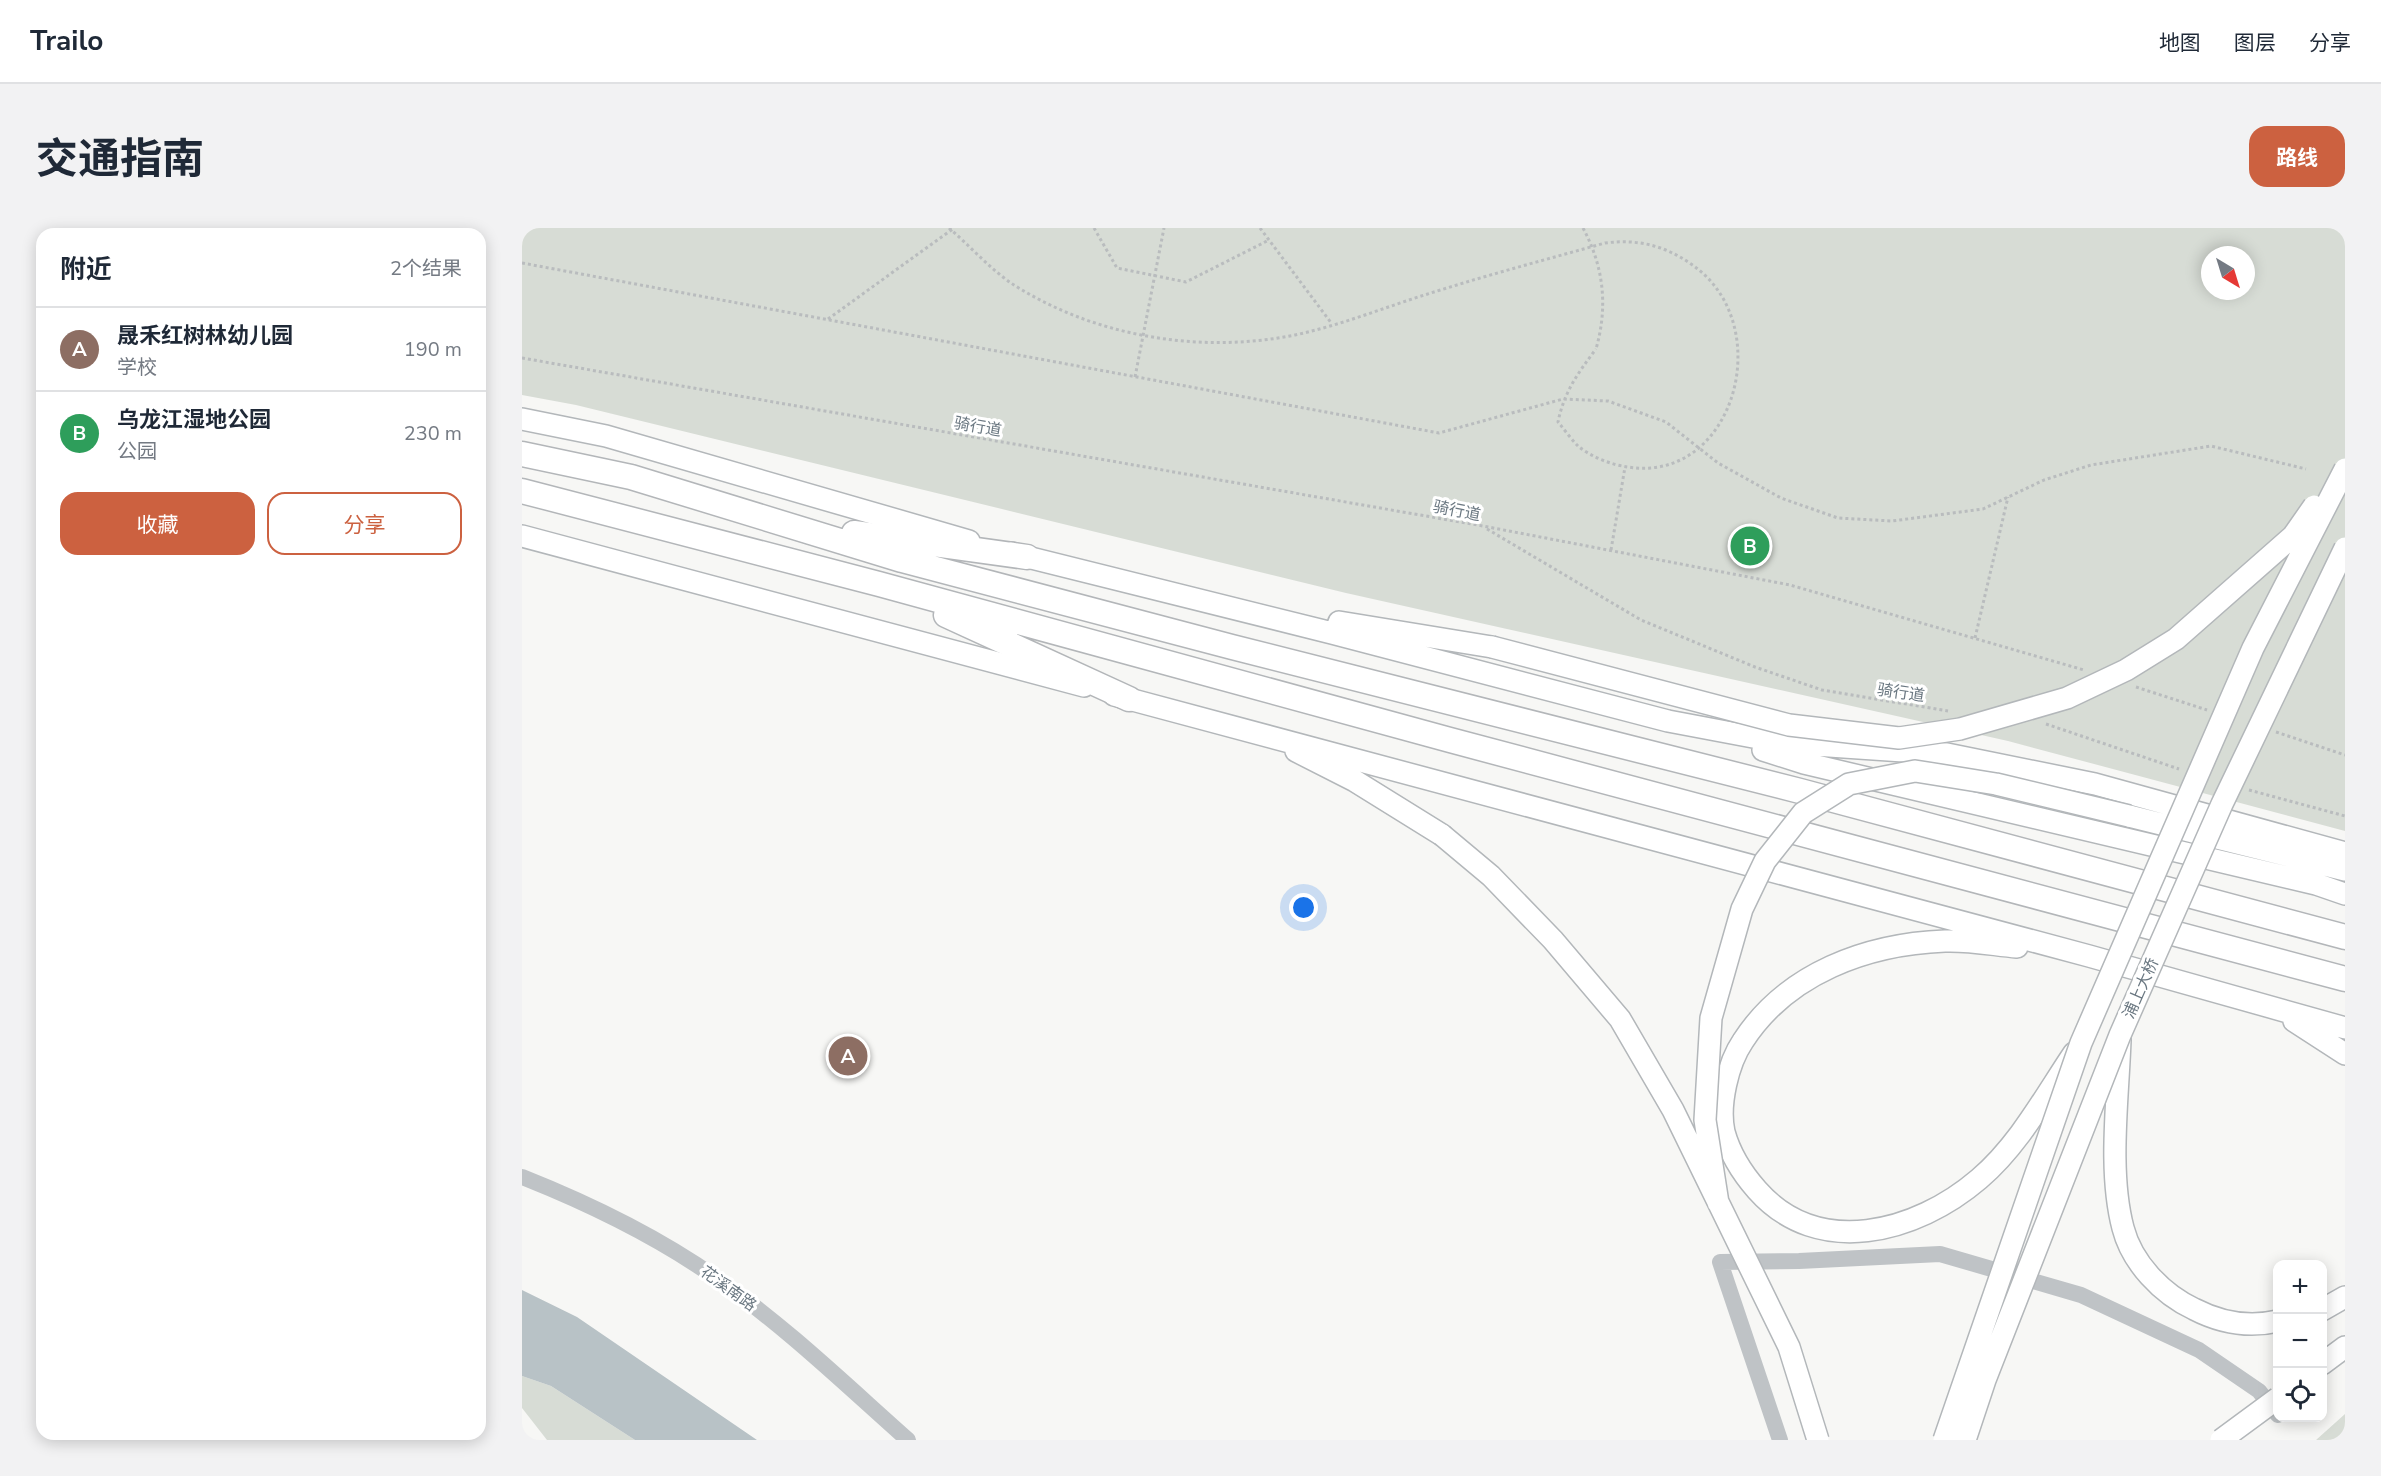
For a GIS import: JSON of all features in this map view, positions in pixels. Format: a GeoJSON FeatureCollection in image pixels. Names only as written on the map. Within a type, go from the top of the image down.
{"type":"FeatureCollection","features":[{"type":"Feature","properties":{"kind":"highway"},"geometry":{"type":"LineString","coordinates":[[522,454],[630,477],[902,560],[1232,647],[1788,788],[2345,937]]}},
{"type":"Feature","properties":{"kind":"highway"},"geometry":{"type":"LineString","coordinates":[[522,491],[879,584],[1462,743],[2345,979]]}},
{"type":"Feature","properties":{"kind":"highway"},"geometry":{"type":"LineString","coordinates":[[775,521],[1027,558]]}},
{"type":"Feature","properties":{"kind":"highway"},"geometry":{"type":"LineString","coordinates":[[879,584],[1129,699]]}},
{"type":"Feature","properties":{"kind":"main road"},"geometry":{"type":"LineString","coordinates":[[522,419],[606,436],[1027,558],[1332,633],[1668,721],[1804,763],[2273,874],[2345,894]]}},
{"type":"Feature","properties":{"kind":"main road"},"geometry":{"type":"LineString","coordinates":[[1154,590],[1492,647],[1789,725],[1899,738],[1960,729],[2067,699],[2126,670],[2176,639],[2293,536],[2345,461]]}},
{"type":"Feature","properties":{"kind":"main road"},"geometry":{"type":"LineString","coordinates":[[1944,1440],[2081,1043],[2253,648],[2345,469]]}},
{"type":"Feature","properties":{"kind":"main road"},"geometry":{"type":"LineString","coordinates":[[522,536],[1256,731],[2089,956],[2345,1028]]}},
{"type":"Feature","properties":{"kind":"main road","name":"浦上大桥"},"geometry":{"type":"LineString","coordinates":[[1965,1440],[1985,1380],[2120,1035],[2222,804],[2345,548]]}},
{"type":"Feature","properties":{"kind":"main road"},"geometry":{"type":"LineString","coordinates":[[1668,721],[1785,743],[1947,754],[2095,784],[2345,854]]}},
{"type":"Feature","properties":{"kind":"main road"},"geometry":{"type":"LineString","coordinates":[[1256,731],[1355,781],[1442,835],[1491,876],[1553,940],[1620,1019],[1673,1110],[1789,1347],[1818,1440]]}},
{"type":"Feature","properties":{"kind":"main road"},"geometry":{"type":"LineString","coordinates":[[1718,1203],[1705,1120],[1711,1018],[1742,909],[1765,861],[1803,813],[1849,784],[1916,771],[1996,784],[2345,870]]}},
{"type":"Feature","properties":{"kind":"main road"},"geometry":{"type":"LineString","coordinates":[[2081,1043],[2008,1150],[1980,1179],[1952,1200],[1908,1221],[1860,1233],[1809,1227],[1774,1209],[1740,1170],[1724,1130],[1726,1076],[1737,1050],[1754,1024],[1778,999],[1832,965],[1881,949],[1947,940],[2089,956]]}},
{"type":"Feature","properties":{"kind":"main road"},"geometry":{"type":"LineString","coordinates":[[2278,1011],[2345,1054]]}},
{"type":"Feature","properties":{"kind":"main road"},"geometry":{"type":"LineString","coordinates":[[2120,1035],[2116,1177],[2123,1230],[2142,1267],[2175,1300],[2216,1320],[2259,1325],[2273,1322]]}},
{"type":"Feature","properties":{"kind":"main road"},"geometry":{"type":"LineString","coordinates":[[2327,1307],[2345,1297]]}},
{"type":"Feature","properties":{"kind":"main road"},"geometry":{"type":"LineString","coordinates":[[2327,1360],[2345,1347]]}},
{"type":"Feature","properties":{"kind":"main road"},"geometry":{"type":"LineString","coordinates":[[2221,1440],[2273,1401]]}},
{"type":"Feature","properties":{"kind":"street","name":"花溪南路"},"geometry":{"type":"LineString","coordinates":[[522,1177],[627,1224],[714,1277],[771,1319],[908,1440]]}},
{"type":"Feature","properties":{"kind":"street"},"geometry":{"type":"LineString","coordinates":[[1780,1440],[1720,1262],[1799,1262],[1940,1254],[2081,1295],[2199,1350],[2259,1391],[2273,1409]]}},
{"type":"Feature","properties":{"kind":"path"},"geometry":{"type":"LineString","coordinates":[[1094,228],[1116,268],[1186,282],[1269,240]]}},
{"type":"Feature","properties":{"kind":"path"},"geometry":{"type":"LineString","coordinates":[[1135,377],[1164,228]]}},
{"type":"Feature","properties":{"kind":"path"},"geometry":{"type":"LineString","coordinates":[[1260,228],[1332,324]]}},
{"type":"Feature","properties":{"kind":"path"},"geometry":{"type":"LineString","coordinates":[[828,320],[952,229],[1013,284],[1054,306],[1096,323],[1148,336],[1198,343],[1244,344],[1297,335],[1475,279],[1605,243],[1624,240],[1657,245],[1703,272],[1725,302],[1736,328],[1739,357],[1736,388],[1723,418],[1699,448],[1668,465],[1643,470],[1613,465],[1579,447],[1558,422],[1563,399],[1575,377],[1596,349],[1604,322],[1602,277],[1583,228]]}},
{"type":"Feature","properties":{"kind":"path"},"geometry":{"type":"LineString","coordinates":[[522,263],[1439,433],[1563,399],[1608,401],[1666,422],[1719,463],[1781,498],[1838,518],[1892,521],[1983,509],[2044,480],[2091,465],[2211,446],[2306,470]]}},
{"type":"Feature","properties":{"kind":"path","name":"骑行道"},"geometry":{"type":"LineString","coordinates":[[523,357],[1483,526],[1641,620],[1755,668],[1822,690],[1951,711]]}},
{"type":"Feature","properties":{"kind":"path"},"geometry":{"type":"LineString","coordinates":[[1611,550],[1625,467]]}},
{"type":"Feature","properties":{"kind":"path"},"geometry":{"type":"LineString","coordinates":[[1975,638],[2008,497]]}},
{"type":"Feature","properties":{"kind":"path"},"geometry":{"type":"LineString","coordinates":[[1483,526],[1790,585],[2087,671]]}},
{"type":"Feature","properties":{"kind":"path"},"geometry":{"type":"LineString","coordinates":[[2132,685],[2210,711]]}},
{"type":"Feature","properties":{"kind":"path"},"geometry":{"type":"LineString","coordinates":[[2040,723],[2186,772]]}},
{"type":"Feature","properties":{"kind":"path"},"geometry":{"type":"LineString","coordinates":[[2266,729],[2345,755]]}},
{"type":"Feature","properties":{"kind":"path"},"geometry":{"type":"LineString","coordinates":[[2242,788],[2345,816]]}},
{"type":"Feature","properties":{"kind":"shaded area"},"geometry":{"type":"Polygon","coordinates":[[[522,228],[2345,228],[2345,831],[2008,741],[1346,593],[576,405],[522,395],[522,228]]]}},
{"type":"Feature","properties":{"kind":"shaded area"},"geometry":{"type":"Polygon","coordinates":[[[522,1290],[577,1317],[757,1440],[635,1440],[551,1386],[522,1376],[522,1290]]]}},
{"type":"Feature","properties":{"kind":"shaded area"},"geometry":{"type":"Polygon","coordinates":[[[522,1376],[551,1386],[635,1440],[547,1440],[522,1408],[522,1376]]]}},
{"type":"Feature","properties":{"kind":"shaded area"},"geometry":{"type":"Polygon","coordinates":[[[2345,1414],[2345,1440],[2316,1440],[2345,1414]]]}},
{"type":"Feature","properties":{"kind":"place","name":"乌龙江湿地公园"},"geometry":{"type":"Point","coordinates":[1750,546]}},
{"type":"Feature","properties":{"kind":"place","name":"晟禾红树林幼儿园"},"geometry":{"type":"Point","coordinates":[848,1056]}}]}
